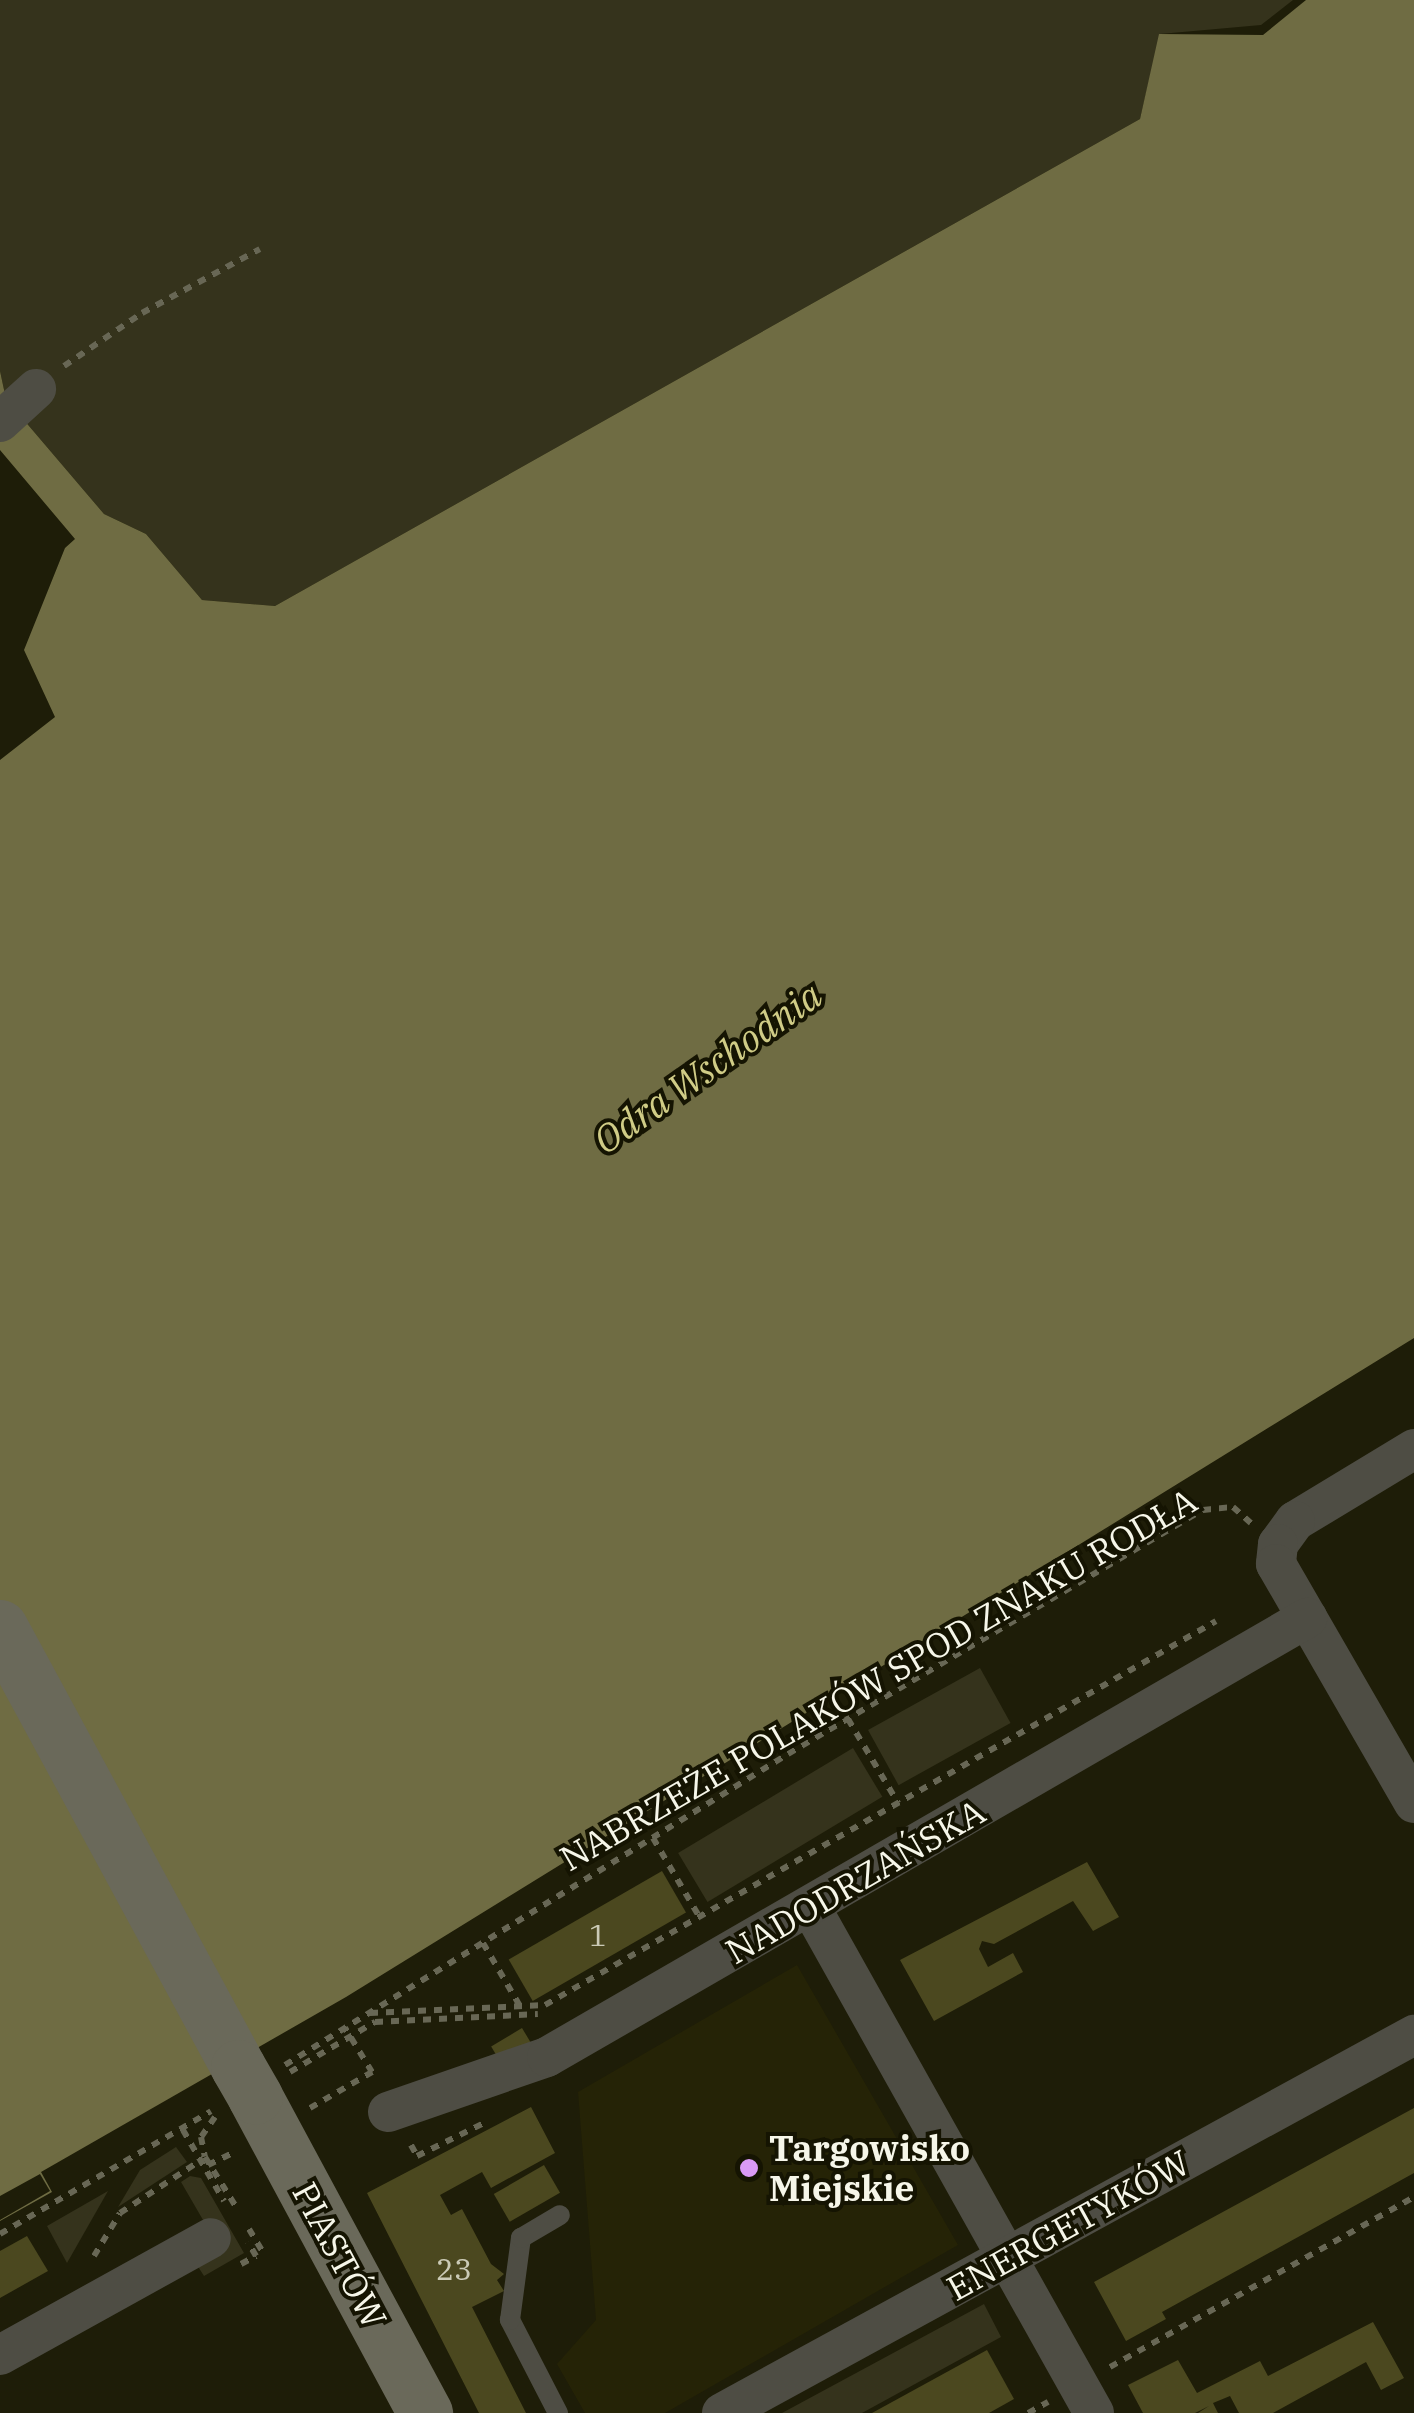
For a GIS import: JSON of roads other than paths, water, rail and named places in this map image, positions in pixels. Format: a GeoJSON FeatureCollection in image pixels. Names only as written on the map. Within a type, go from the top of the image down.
{"type":"FeatureCollection","features":[{"type":"Feature","properties":{"kind":"main road","name":"PIASTÓW"},"geometry":{"type":"LineString","coordinates":[[0,1627],[425,2413]]}},
{"type":"Feature","properties":{"kind":"street"},"geometry":{"type":"LineString","coordinates":[[0,422],[46,380]]}},
{"type":"Feature","properties":{"kind":"street"},"geometry":{"type":"LineString","coordinates":[[1414,1449],[1295,1522],[1278,1544],[1276,1564],[1414,1803]]}},
{"type":"Feature","properties":{"kind":"street","name":"NADODRZAŃSKA"},"geometry":{"type":"LineString","coordinates":[[388,2112],[547,2056],[1307,1618]]}},
{"type":"Feature","properties":{"kind":"street"},"geometry":{"type":"LineString","coordinates":[[810,1906],[1094,2413]]}},
{"type":"Feature","properties":{"kind":"street","name":"ENERGETYKÓW"},"geometry":{"type":"LineString","coordinates":[[722,2413],[1414,2035]]}},
{"type":"Feature","properties":{"kind":"street"},"geometry":{"type":"LineString","coordinates":[[0,2354],[211,2238]]}},
{"type":"Feature","properties":{"kind":"lane"},"geometry":{"type":"LineString","coordinates":[[558,2413],[510,2320],[521,2238],[560,2216]]}},
{"type":"Feature","properties":{"kind":"water","name":"Odra Wschodnia"},"geometry":{"type":"Polygon","coordinates":[[[1306,0],[1414,0],[1414,1338],[346,1997],[41,2172],[52,2192],[0,2221],[0,760],[55,717],[24,650],[65,548],[75,539],[0,450],[0,371],[6,399],[104,514],[146,534],[202,600],[275,606],[1140,119],[1159,34],[1263,35],[1306,0]]]}},
{"type":"Feature","properties":{"kind":"place","name":"Targowisko Miejskie"},"geometry":{"type":"Point","coordinates":[749,2168]}}]}
